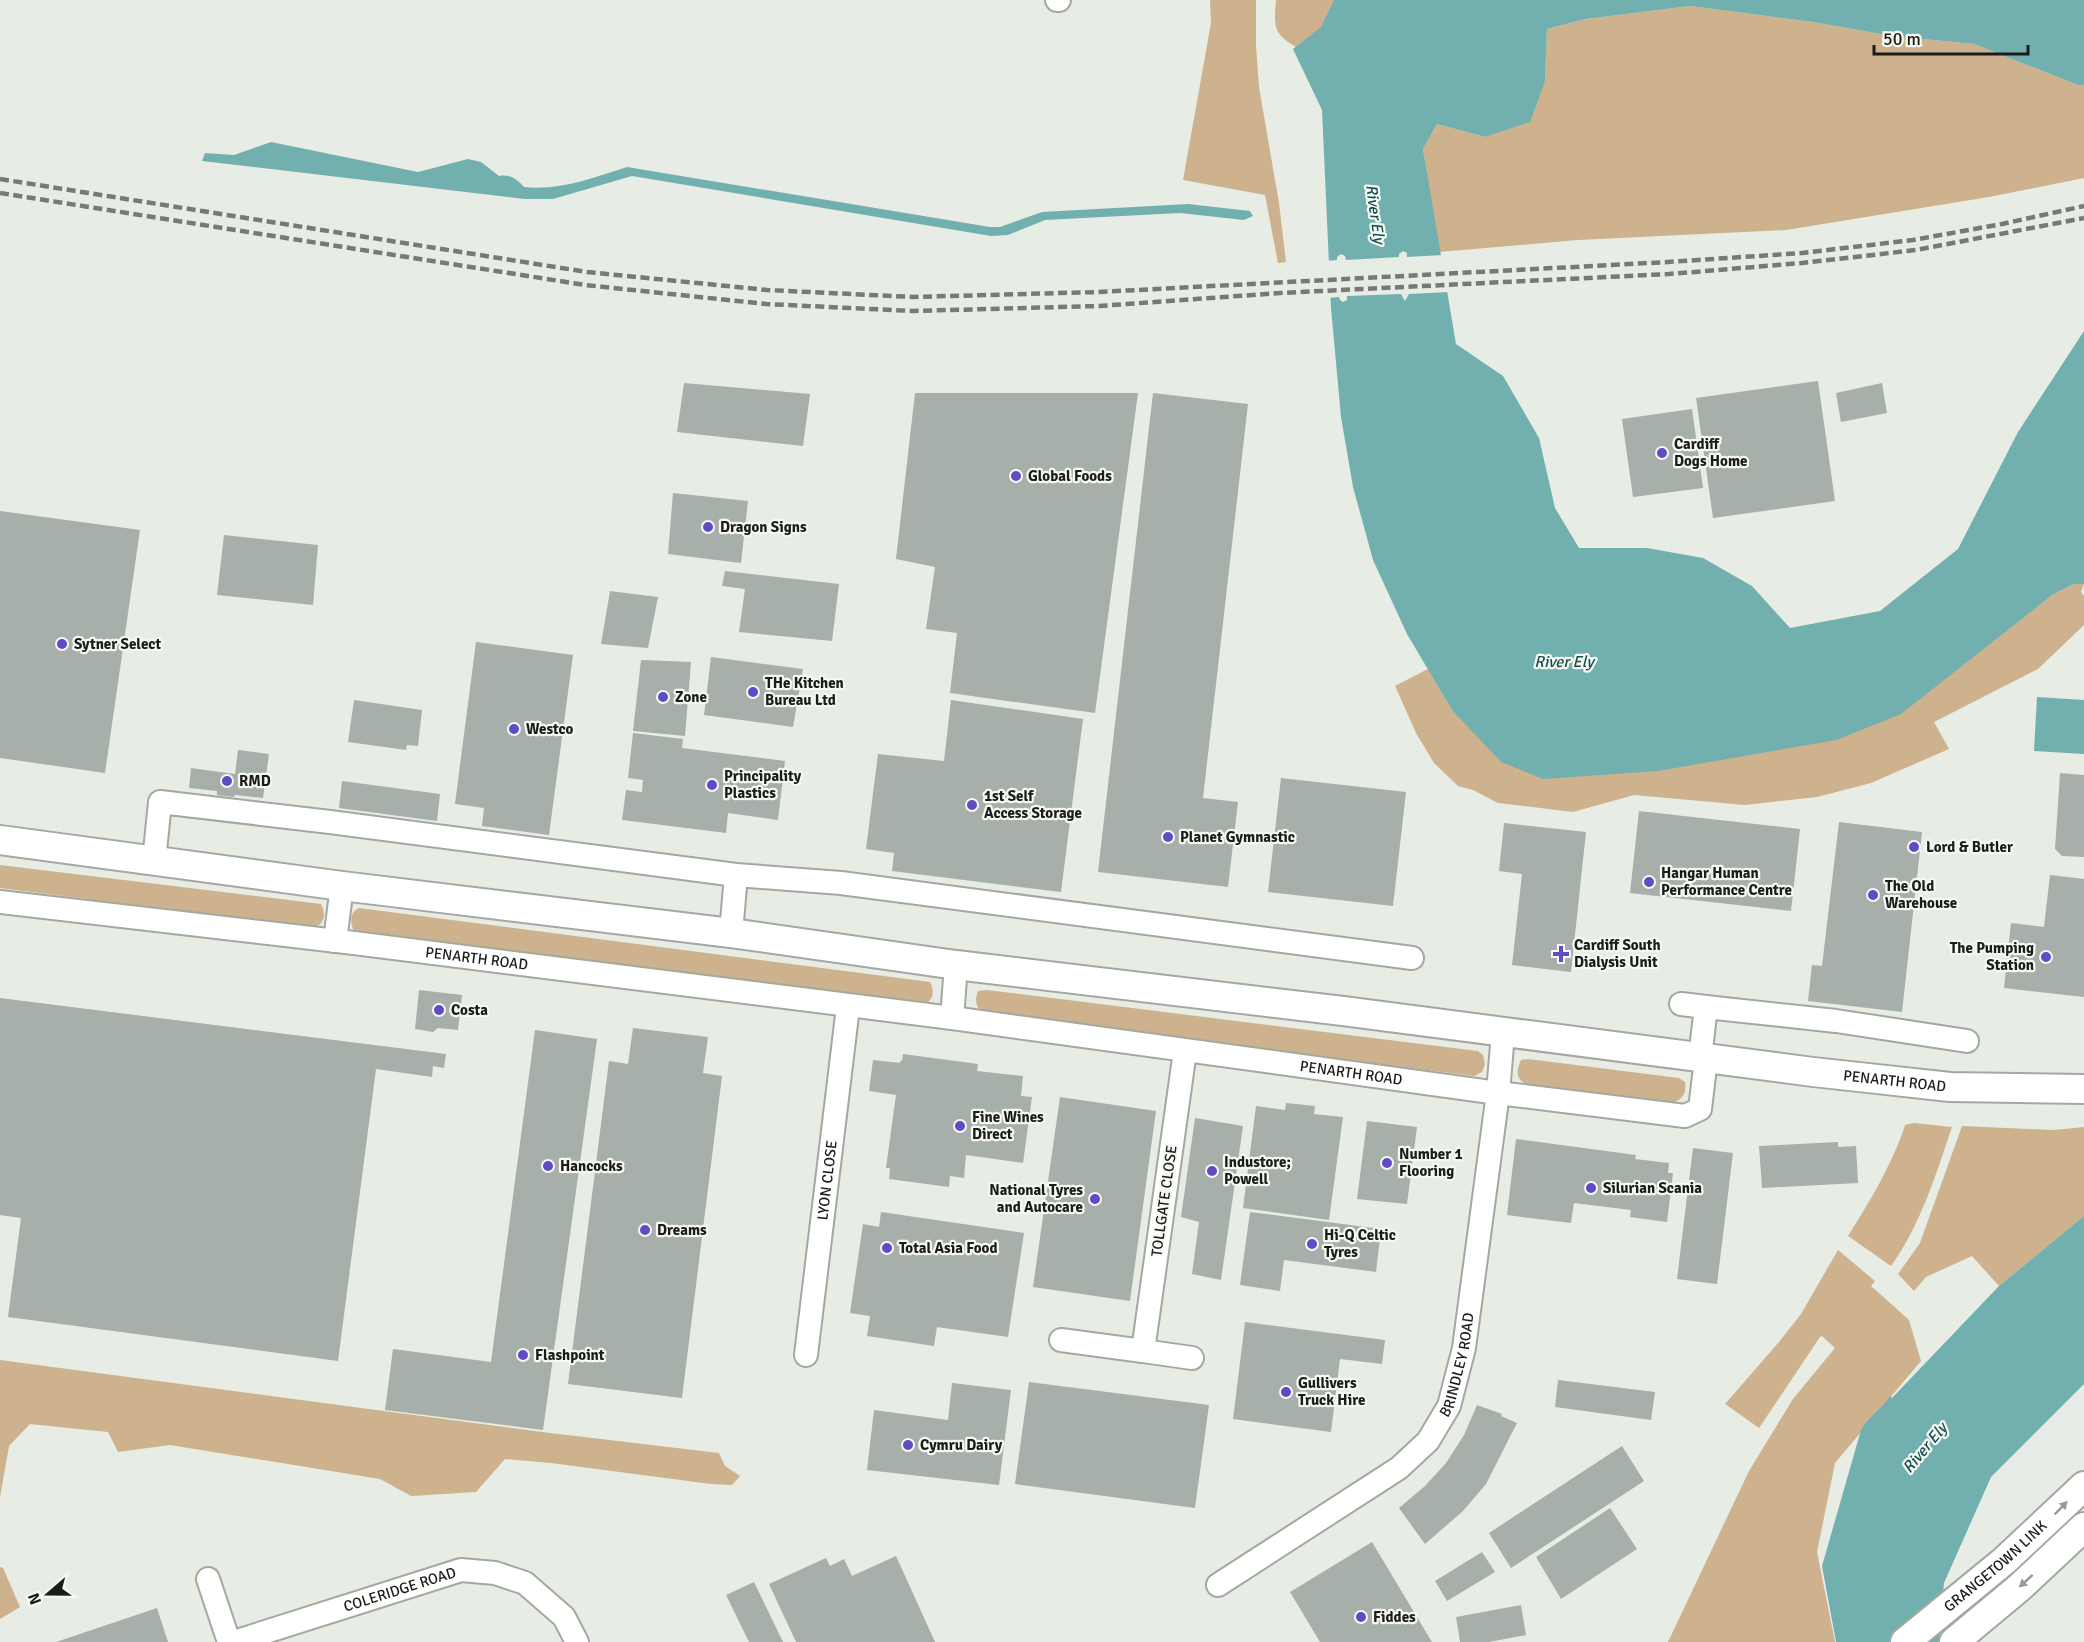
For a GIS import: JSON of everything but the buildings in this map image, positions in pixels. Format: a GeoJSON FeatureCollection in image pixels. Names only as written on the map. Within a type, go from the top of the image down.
{"type":"FeatureCollection","features":[{"type":"Feature","properties":{"kind":"main road","name":"PENARTH ROAD"},"geometry":{"type":"LineString","coordinates":[[0,840],[342,886],[731,933],[956,965],[1343,1011],[1950,1088],[2084,1089]]}},
{"type":"Feature","properties":{"kind":"main road","name":"GRANGETOWN LINK"},"geometry":{"type":"LineString","coordinates":[[1905,1642],[2004,1561],[2084,1486]]}},
{"type":"Feature","properties":{"kind":"main road","name":"GRANGETOWN LINK"},"geometry":{"type":"LineString","coordinates":[[1954,1642],[2020,1587],[2084,1527]]}},
{"type":"Feature","properties":{"kind":"street"},"geometry":{"type":"LineString","coordinates":[[154,861],[160,802],[736,875],[841,883],[1412,958]]}},
{"type":"Feature","properties":{"kind":"street"},"geometry":{"type":"LineString","coordinates":[[731,933],[736,875]]}},
{"type":"Feature","properties":{"kind":"street"},"geometry":{"type":"LineString","coordinates":[[335,941],[342,886]]}},
{"type":"Feature","properties":{"kind":"street","name":"PENARTH ROAD"},"geometry":{"type":"LineString","coordinates":[[0,902],[335,941],[848,1007],[952,1018],[1498,1093],[1685,1116],[1700,1109],[1703,1058]]}},
{"type":"Feature","properties":{"kind":"street"},"geometry":{"type":"LineString","coordinates":[[952,1018],[956,965]]}},
{"type":"Feature","properties":{"kind":"street"},"geometry":{"type":"LineString","coordinates":[[1681,1004],[1836,1021],[1967,1041]]}},
{"type":"Feature","properties":{"kind":"street","name":"LYON CLOSE"},"geometry":{"type":"LineString","coordinates":[[806,1355],[848,1007]]}},
{"type":"Feature","properties":{"kind":"street"},"geometry":{"type":"LineString","coordinates":[[1703,1058],[1706,1007]]}},
{"type":"Feature","properties":{"kind":"street","name":"BRINDLEY ROAD"},"geometry":{"type":"LineString","coordinates":[[1218,1585],[1398,1468],[1428,1441],[1449,1406],[1464,1348],[1498,1093],[1503,1033]]}},
{"type":"Feature","properties":{"kind":"street","name":"TOLLGATE CLOSE"},"geometry":{"type":"LineString","coordinates":[[1143,1351],[1185,1051]]}},
{"type":"Feature","properties":{"kind":"street"},"geometry":{"type":"LineString","coordinates":[[1061,1340],[1192,1358]]}},
{"type":"Feature","properties":{"kind":"street","name":"COLERIDGE ROAD"},"geometry":{"type":"LineString","coordinates":[[208,1579],[231,1642],[461,1570],[495,1573],[525,1582],[564,1617],[577,1642]]}},
{"type":"Feature","properties":{"kind":"shaded area"},"geometry":{"type":"Polygon","coordinates":[[[1210,0],[1256,0],[1259,87],[1279,203],[1286,262],[1278,263],[1265,195],[1183,180],[1211,23],[1210,0]]]}},
{"type":"Feature","properties":{"kind":"shaded area"},"geometry":{"type":"Polygon","coordinates":[[[1276,0],[1342,0],[1328,23],[1296,47],[1279,33],[1275,23],[1276,0]]]}},
{"type":"Feature","properties":{"kind":"shaded area"},"geometry":{"type":"Polygon","coordinates":[[[1690,6],[1813,22],[1892,36],[1974,44],[2078,85],[2084,85],[2084,178],[1989,197],[1786,230],[1578,240],[1439,252],[1423,149],[1437,124],[1485,137],[1545,81],[1547,29],[1586,19],[1690,6]]]}},
{"type":"Feature","properties":{"kind":"shaded area"},"geometry":{"type":"Polygon","coordinates":[[[2074,584],[2084,584],[2081,592],[2084,596],[2084,625],[2038,669],[1934,722],[1949,749],[1871,783],[1817,797],[1745,805],[1634,795],[1573,812],[1498,803],[1473,790],[1458,786],[1434,763],[1416,733],[1395,686],[1428,669],[1452,710],[2012,625],[2052,595],[2074,584]]]}},
{"type":"Feature","properties":{"kind":"shaded area"},"geometry":{"type":"Polygon","coordinates":[[[0,865],[321,904],[324,918],[315,928],[0,888],[0,865]]]}},
{"type":"Feature","properties":{"kind":"shaded area"},"geometry":{"type":"Polygon","coordinates":[[[359,908],[930,982],[933,993],[931,999],[922,1007],[362,935],[353,929],[351,923],[352,914],[359,908]]]}},
{"type":"Feature","properties":{"kind":"shaded area"},"geometry":{"type":"Polygon","coordinates":[[[987,990],[1478,1051],[1483,1055],[1485,1064],[1482,1072],[1474,1076],[985,1015],[978,1007],[976,998],[978,991],[987,990]]]}},
{"type":"Feature","properties":{"kind":"shaded area"},"geometry":{"type":"Polygon","coordinates":[[[1521,1060],[1679,1078],[1685,1082],[1685,1090],[1681,1098],[1671,1103],[1532,1086],[1523,1082],[1518,1074],[1521,1060]]]}},
{"type":"Feature","properties":{"kind":"shaded area"},"geometry":{"type":"Polygon","coordinates":[[[1914,1123],[1952,1127],[1934,1181],[1919,1216],[1891,1266],[1848,1236],[1887,1168],[1905,1125],[1914,1123]]]}},
{"type":"Feature","properties":{"kind":"shaded area"},"geometry":{"type":"Polygon","coordinates":[[[1962,1126],[2054,1130],[2084,1127],[2084,1216],[1999,1286],[1972,1256],[1926,1277],[1914,1291],[1898,1274],[1920,1243],[1962,1126]]]}},
{"type":"Feature","properties":{"kind":"shaded area"},"geometry":{"type":"Polygon","coordinates":[[[1838,1250],[1875,1281],[1871,1286],[1909,1320],[1921,1361],[1835,1463],[1817,1552],[1835,1642],[1668,1642],[1749,1471],[1793,1399],[1835,1348],[1822,1336],[1820,1337],[1759,1428],[1725,1404],[1801,1314],[1838,1250]]]}},
{"type":"Feature","properties":{"kind":"shaded area"},"geometry":{"type":"Polygon","coordinates":[[[0,1360],[550,1433],[719,1453],[725,1466],[740,1476],[732,1485],[711,1484],[505,1459],[476,1492],[411,1496],[380,1479],[170,1445],[118,1452],[108,1432],[30,1424],[9,1446],[0,1497],[0,1360]]]}},
{"type":"Feature","properties":{"kind":"shaded area"},"geometry":{"type":"Polygon","coordinates":[[[0,1567],[3,1568],[20,1607],[0,1619],[0,1567]]]}},
{"type":"Feature","properties":{"kind":"water","name":"River Ely"},"geometry":{"type":"Polygon","coordinates":[[[1334,0],[2084,0],[2084,85],[2078,85],[1974,44],[1892,36],[1813,22],[1690,6],[1586,19],[1547,29],[1545,81],[1530,122],[1485,137],[1437,124],[1423,149],[1456,344],[1503,376],[1539,438],[1555,508],[1579,548],[1647,548],[1703,558],[1752,586],[1790,628],[1880,611],[1958,549],[2018,432],[2084,331],[2084,584],[2074,584],[2052,595],[1901,714],[1836,740],[1658,771],[1543,779],[1501,762],[1452,710],[1407,634],[1373,560],[1353,487],[1341,417],[1331,308],[1322,110],[1293,49],[1321,27],[1334,0]]]}},
{"type":"Feature","properties":{"kind":"water"},"geometry":{"type":"Polygon","coordinates":[[[271,142],[418,172],[468,159],[481,162],[499,176],[513,178],[524,187],[537,188],[589,179],[627,167],[990,227],[1000,227],[1042,212],[1188,204],[1250,211],[1253,216],[1244,220],[1180,213],[1045,220],[1008,235],[991,236],[632,176],[553,199],[525,199],[202,161],[205,153],[234,155],[271,142]]]}},
{"type":"Feature","properties":{"kind":"water"},"geometry":{"type":"Polygon","coordinates":[[[2037,697],[2084,700],[2084,754],[2034,751],[2037,697]]]}},
{"type":"Feature","properties":{"kind":"water","name":"River Ely"},"geometry":{"type":"Polygon","coordinates":[[[2084,1216],[2084,1384],[1991,1477],[1944,1583],[1939,1642],[1836,1642],[1822,1566],[1861,1430],[1890,1396],[1892,1398],[1999,1286],[2084,1216]]]}},
{"type":"Feature","properties":{"kind":"pier"},"geometry":{"type":"Polygon","coordinates":[[[1403,251],[1407,253],[1407,257],[1443,255],[1449,292],[1409,294],[1405,301],[1401,294],[1347,296],[1347,300],[1343,302],[1339,297],[1327,298],[1326,261],[1337,260],[1341,254],[1346,260],[1399,257],[1403,251]]]}},
{"type":"Feature","properties":{"kind":"railway"},"geometry":{"type":"LineString","coordinates":[[0,179],[587,272],[767,290],[913,297],[1099,292],[1802,253],[1913,240],[2084,206]]}},
{"type":"Feature","properties":{"kind":"railway"},"geometry":{"type":"LineString","coordinates":[[0,193],[585,285],[766,304],[913,311],[1099,306],[1280,293],[1669,274],[1802,263],[1916,250],[2084,218]]}},
{"type":"Feature","properties":{"kind":"place","name":"Cardiff Dogs Home"},"geometry":{"type":"Point","coordinates":[1662,453]}},
{"type":"Feature","properties":{"kind":"place","name":"Global Foods"},"geometry":{"type":"Point","coordinates":[1016,476]}},
{"type":"Feature","properties":{"kind":"place","name":"Dragon Signs"},"geometry":{"type":"Point","coordinates":[708,527]}},
{"type":"Feature","properties":{"kind":"place","name":"Sytner Select"},"geometry":{"type":"Point","coordinates":[62,644]}},
{"type":"Feature","properties":{"kind":"place","name":"THe Kitchen Bureau Ltd"},"geometry":{"type":"Point","coordinates":[753,692]}},
{"type":"Feature","properties":{"kind":"place","name":"Zone"},"geometry":{"type":"Point","coordinates":[663,697]}},
{"type":"Feature","properties":{"kind":"place","name":"Westco"},"geometry":{"type":"Point","coordinates":[514,729]}},
{"type":"Feature","properties":{"kind":"place","name":"RMD"},"geometry":{"type":"Point","coordinates":[227,781]}},
{"type":"Feature","properties":{"kind":"place","name":"Principality Plastics"},"geometry":{"type":"Point","coordinates":[712,785]}},
{"type":"Feature","properties":{"kind":"place","name":"1st Self Access Storage"},"geometry":{"type":"Point","coordinates":[972,805]}},
{"type":"Feature","properties":{"kind":"place","name":"Planet Gymnastic"},"geometry":{"type":"Point","coordinates":[1168,837]}},
{"type":"Feature","properties":{"kind":"place","name":"Lord & Butler"},"geometry":{"type":"Point","coordinates":[1914,847]}},
{"type":"Feature","properties":{"kind":"place","name":"Hangar Human Performance Centre"},"geometry":{"type":"Point","coordinates":[1649,882]}},
{"type":"Feature","properties":{"kind":"place","name":"The Old Warehouse"},"geometry":{"type":"Point","coordinates":[1873,895]}},
{"type":"Feature","properties":{"kind":"place","name":"Cardiff South Dialysis Unit"},"geometry":{"type":"Point","coordinates":[1561,954]}},
{"type":"Feature","properties":{"kind":"place","name":"The Pumping Station"},"geometry":{"type":"Point","coordinates":[2046,957]}},
{"type":"Feature","properties":{"kind":"place","name":"Costa"},"geometry":{"type":"Point","coordinates":[439,1010]}},
{"type":"Feature","properties":{"kind":"place","name":"Fine Wines Direct"},"geometry":{"type":"Point","coordinates":[960,1126]}},
{"type":"Feature","properties":{"kind":"place","name":"Number 1 Flooring"},"geometry":{"type":"Point","coordinates":[1387,1163]}},
{"type":"Feature","properties":{"kind":"place","name":"Hancocks"},"geometry":{"type":"Point","coordinates":[548,1166]}},
{"type":"Feature","properties":{"kind":"place","name":"Industore; Powell"},"geometry":{"type":"Point","coordinates":[1212,1171]}},
{"type":"Feature","properties":{"kind":"place","name":"Silurian Scania"},"geometry":{"type":"Point","coordinates":[1591,1188]}},
{"type":"Feature","properties":{"kind":"place","name":"National Tyres and Autocare"},"geometry":{"type":"Point","coordinates":[1095,1199]}},
{"type":"Feature","properties":{"kind":"place","name":"Dreams"},"geometry":{"type":"Point","coordinates":[645,1230]}},
{"type":"Feature","properties":{"kind":"place","name":"Hi-Q Celtic Tyres"},"geometry":{"type":"Point","coordinates":[1312,1244]}},
{"type":"Feature","properties":{"kind":"place","name":"Total Asia Food"},"geometry":{"type":"Point","coordinates":[887,1248]}},
{"type":"Feature","properties":{"kind":"place","name":"Flashpoint"},"geometry":{"type":"Point","coordinates":[523,1355]}},
{"type":"Feature","properties":{"kind":"place","name":"Gullivers Truck Hire"},"geometry":{"type":"Point","coordinates":[1286,1392]}},
{"type":"Feature","properties":{"kind":"place","name":"Cymru Dairy"},"geometry":{"type":"Point","coordinates":[908,1445]}},
{"type":"Feature","properties":{"kind":"place","name":"Fiddes"},"geometry":{"type":"Point","coordinates":[1361,1617]}}]}
